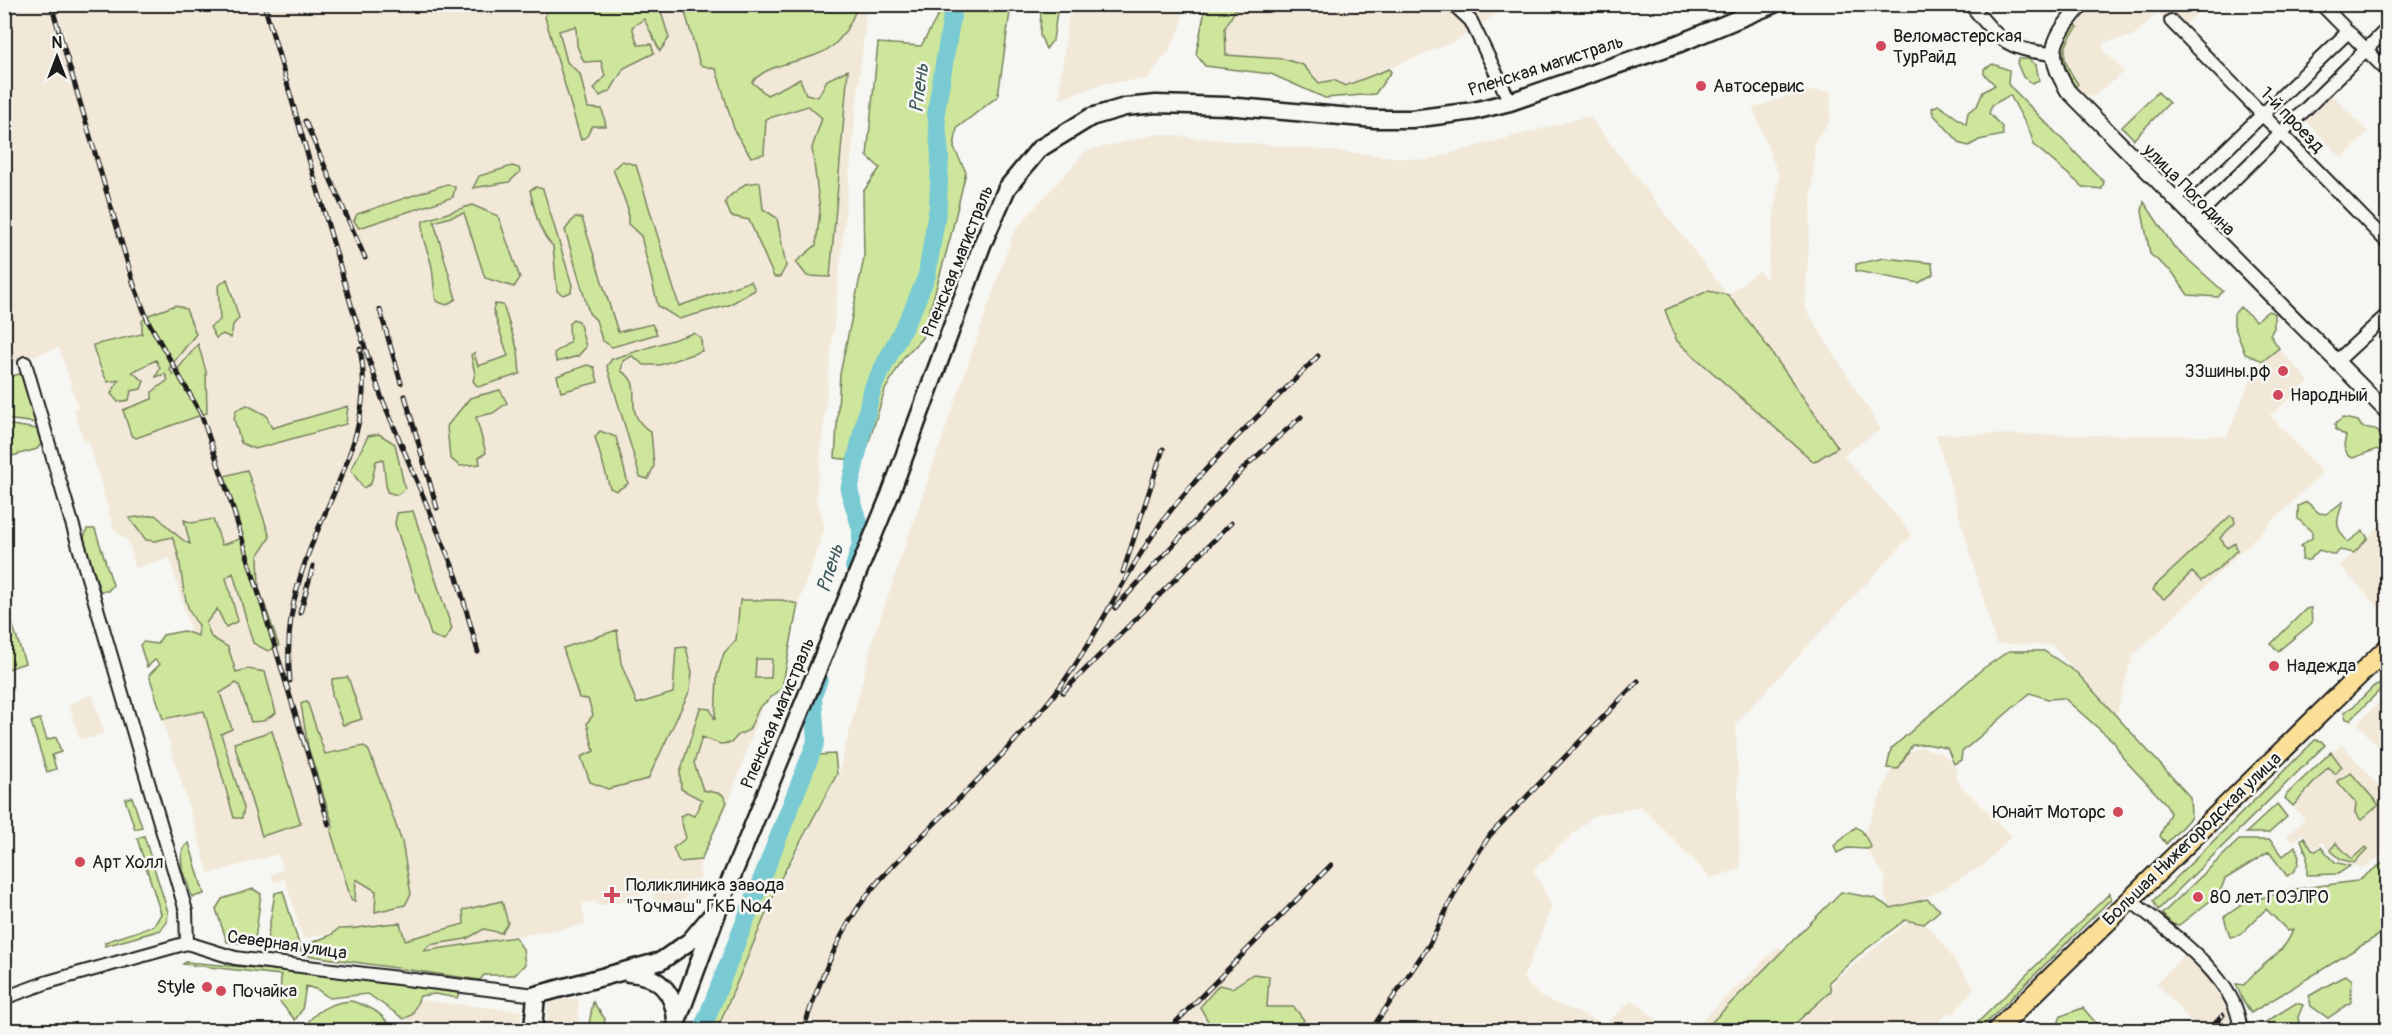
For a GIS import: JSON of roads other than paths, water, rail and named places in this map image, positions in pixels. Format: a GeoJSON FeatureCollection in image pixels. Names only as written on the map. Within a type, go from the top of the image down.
{"type":"FeatureCollection","features":[{"type":"Feature","properties":{"kind":"main road","name":"Рпенская магистраль"},"geometry":{"type":"LineString","coordinates":[[675,1027],[720,905],[890,495],[982,245],[1007,188],[1039,149],[1091,117],[1125,107],[1156,104],[1226,106],[1375,119],[1412,119],[1474,111],[1510,102],[1680,43],[1774,4]]}},
{"type":"Feature","properties":{"kind":"main road","name":"Большая Нижегородская улица"},"geometry":{"type":"LineString","coordinates":[[1997,1030],[2388,647]]}},
{"type":"Feature","properties":{"kind":"main road","name":"Рпенская магистраль"},"geometry":{"type":"LineString","coordinates":[[536,995],[624,973],[661,960],[690,941],[720,905]]}},
{"type":"Feature","properties":{"kind":"main road","name":"Рпенская магистраль"},"geometry":{"type":"LineString","coordinates":[[624,973],[651,977],[662,985],[672,996],[675,1027]]}},
{"type":"Feature","properties":{"kind":"main road"},"geometry":{"type":"LineString","coordinates":[[533,1030],[536,995]]}},
{"type":"Feature","properties":{"kind":"street"},"geometry":{"type":"LineString","coordinates":[[1453,4],[1472,21],[1510,102]]}},
{"type":"Feature","properties":{"kind":"street"},"geometry":{"type":"LineString","coordinates":[[1970,4],[2002,41],[2021,50],[2053,54],[2059,32],[2082,4]]}},
{"type":"Feature","properties":{"kind":"street"},"geometry":{"type":"LineString","coordinates":[[2321,4],[2388,72]]}},
{"type":"Feature","properties":{"kind":"street","name":"1-й проезд"},"geometry":{"type":"LineString","coordinates":[[2171,21],[2388,243]]}},
{"type":"Feature","properties":{"kind":"street"},"geometry":{"type":"LineString","coordinates":[[2193,220],[2388,28]]}},
{"type":"Feature","properties":{"kind":"street"},"geometry":{"type":"LineString","coordinates":[[2174,200],[2348,32]]}},
{"type":"Feature","properties":{"kind":"street","name":"улица Погодина"},"geometry":{"type":"LineString","coordinates":[[2053,54],[2054,65],[2068,91],[2193,220],[2388,413]]}},
{"type":"Feature","properties":{"kind":"street"},"geometry":{"type":"LineString","coordinates":[[2336,362],[2388,314]]}},
{"type":"Feature","properties":{"kind":"street"},"geometry":{"type":"LineString","coordinates":[[4,998],[48,982],[187,943],[186,911],[26,363]]}},
{"type":"Feature","properties":{"kind":"street"},"geometry":{"type":"LineString","coordinates":[[2130,900],[2175,936],[2214,976],[2232,1000],[2240,1030]]}},
{"type":"Feature","properties":{"kind":"street","name":"Северная улица"},"geometry":{"type":"LineString","coordinates":[[187,943],[235,958],[536,995]]}},
{"type":"Feature","properties":{"kind":"waterway","name":"Рпень"},"geometry":{"type":"LineString","coordinates":[[854,567],[861,544],[861,529],[849,490],[870,398],[874,385],[913,309],[927,275],[938,206],[940,156],[936,112],[954,4]]}},
{"type":"Feature","properties":{"kind":"waterway","name":"Рпень"},"geometry":{"type":"LineString","coordinates":[[702,1030],[816,742],[813,696],[819,679]]}},
{"type":"Feature","properties":{"kind":"railway"},"geometry":{"type":"LineString","coordinates":[[51,4],[134,285],[148,321],[201,414],[230,499],[306,749]]}},
{"type":"Feature","properties":{"kind":"railway"},"geometry":{"type":"LineString","coordinates":[[264,4],[352,308],[381,396],[457,577],[478,652]]}},
{"type":"Feature","properties":{"kind":"railway"},"geometry":{"type":"LineString","coordinates":[[305,121],[365,258]]}},
{"type":"Feature","properties":{"kind":"railway"},"geometry":{"type":"LineString","coordinates":[[380,310],[401,383]]}},
{"type":"Feature","properties":{"kind":"railway"},"geometry":{"type":"LineString","coordinates":[[290,681],[290,633],[298,585],[307,556],[344,470],[361,411],[363,381],[360,349]]}},
{"type":"Feature","properties":{"kind":"railway"},"geometry":{"type":"LineString","coordinates":[[803,1030],[819,985],[846,927],[870,892],[1035,718],[1081,656],[1137,560],[1168,514],[1222,453],[1318,356]]}},
{"type":"Feature","properties":{"kind":"railway"},"geometry":{"type":"LineString","coordinates":[[405,396],[437,508]]}},
{"type":"Feature","properties":{"kind":"railway"},"geometry":{"type":"LineString","coordinates":[[1115,608],[1247,465],[1301,417]]}},
{"type":"Feature","properties":{"kind":"railway"},"geometry":{"type":"LineString","coordinates":[[1123,572],[1163,449]]}},
{"type":"Feature","properties":{"kind":"railway"},"geometry":{"type":"LineString","coordinates":[[1063,692],[1231,523]]}},
{"type":"Feature","properties":{"kind":"railway"},"geometry":{"type":"LineString","coordinates":[[300,613],[313,566]]}},
{"type":"Feature","properties":{"kind":"railway"},"geometry":{"type":"LineString","coordinates":[[1371,1030],[1429,945],[1465,873],[1490,835],[1638,681]]}},
{"type":"Feature","properties":{"kind":"railway"},"geometry":{"type":"LineString","coordinates":[[304,742],[329,825]]}},
{"type":"Feature","properties":{"kind":"railway"},"geometry":{"type":"LineString","coordinates":[[1168,1030],[1331,865]]}},
{"type":"Feature","properties":{"kind":"railway"},"geometry":{"type":"LineString","coordinates":[[2209,1030],[2223,1015]]}},
{"type":"Feature","properties":{"kind":"place","name":"Веломастерская ТурРайд"},"geometry":{"type":"Point","coordinates":[1881,46]}},
{"type":"Feature","properties":{"kind":"place","name":"Автосервис"},"geometry":{"type":"Point","coordinates":[1701,86]}},
{"type":"Feature","properties":{"kind":"place","name":"33шины.рф"},"geometry":{"type":"Point","coordinates":[2283,371]}},
{"type":"Feature","properties":{"kind":"place","name":"Народный"},"geometry":{"type":"Point","coordinates":[2278,395]}},
{"type":"Feature","properties":{"kind":"place","name":"Надежда"},"geometry":{"type":"Point","coordinates":[2274,666]}},
{"type":"Feature","properties":{"kind":"place","name":"Юнайт Моторс"},"geometry":{"type":"Point","coordinates":[2118,812]}},
{"type":"Feature","properties":{"kind":"place","name":"Арт Холл"},"geometry":{"type":"Point","coordinates":[80,862]}},
{"type":"Feature","properties":{"kind":"place","name":"Поликлиника завода \"Точмаш\" ГКБ №4"},"geometry":{"type":"Point","coordinates":[612,895]}},
{"type":"Feature","properties":{"kind":"place","name":"80 лет ГОЭЛРО"},"geometry":{"type":"Point","coordinates":[2198,897]}},
{"type":"Feature","properties":{"kind":"place","name":"Style"},"geometry":{"type":"Point","coordinates":[207,987]}},
{"type":"Feature","properties":{"kind":"place","name":"Почайка"},"geometry":{"type":"Point","coordinates":[221,991]}}]}
